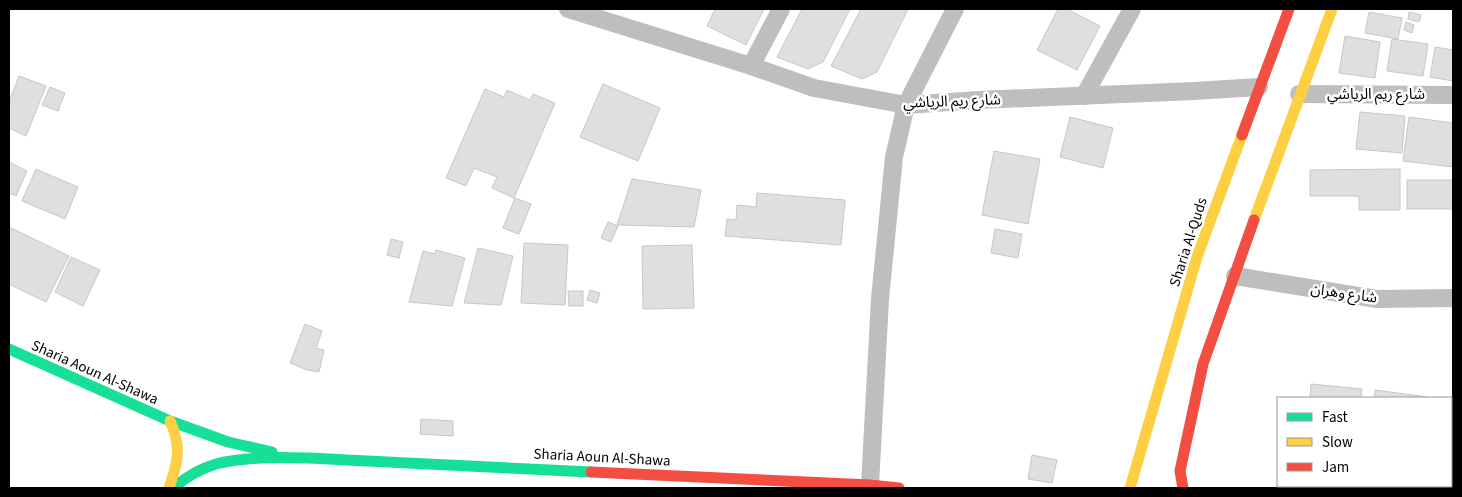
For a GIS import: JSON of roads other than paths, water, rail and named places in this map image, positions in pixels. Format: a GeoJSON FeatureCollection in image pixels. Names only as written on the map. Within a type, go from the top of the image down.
{"type":"FeatureCollection","features":[{"type":"Feature","properties":{"kind":"main road","name":"Sharia Al-Quds"},"geometry":{"type":"LineString","coordinates":[[1130,488],[1197,257],[1289,9]]}},
{"type":"Feature","properties":{"kind":"main road"},"geometry":{"type":"LineString","coordinates":[[1178,488],[1203,364],[1299,94],[1332,9]]}},
{"type":"Feature","properties":{"kind":"main road","name":"Sharia Aoun Al-Shawa"},"geometry":{"type":"LineString","coordinates":[[9,349],[170,421],[228,442],[303,458]]}},
{"type":"Feature","properties":{"kind":"main road","name":"Sharia Aoun Al-Shawa"},"geometry":{"type":"LineString","coordinates":[[169,488],[177,462],[179,444],[170,421]]}},
{"type":"Feature","properties":{"kind":"main road","name":"Sharia Aoun Al-Shawa"},"geometry":{"type":"LineString","coordinates":[[174,488],[189,475],[204,467],[225,462],[303,458],[870,485],[899,488]]}},
{"type":"Feature","properties":{"kind":"main road"},"geometry":{"type":"LineString","coordinates":[[1119,482],[1138,463]]}},
{"type":"Feature","properties":{"kind":"main road"},"geometry":{"type":"LineString","coordinates":[[1180,471],[1183,488]]}},
{"type":"Feature","properties":{"kind":"street","name":"شارع ريم الرياشي"},"geometry":{"type":"LineString","coordinates":[[568,9],[751,66],[814,88],[906,105],[1259,87]]}},
{"type":"Feature","properties":{"kind":"street"},"geometry":{"type":"LineString","coordinates":[[751,66],[781,9]]}},
{"type":"Feature","properties":{"kind":"street"},"geometry":{"type":"LineString","coordinates":[[870,485],[880,298],[894,157],[906,105],[955,9]]}},
{"type":"Feature","properties":{"kind":"street"},"geometry":{"type":"LineString","coordinates":[[1084,96],[1132,9]]}},
{"type":"Feature","properties":{"kind":"street","name":"شارع ريم الرياشي"},"geometry":{"type":"LineString","coordinates":[[1299,94],[1453,95]]}},
{"type":"Feature","properties":{"kind":"street","name":"شارع وهران"},"geometry":{"type":"LineString","coordinates":[[1235,276],[1377,299],[1453,298]]}}]}
